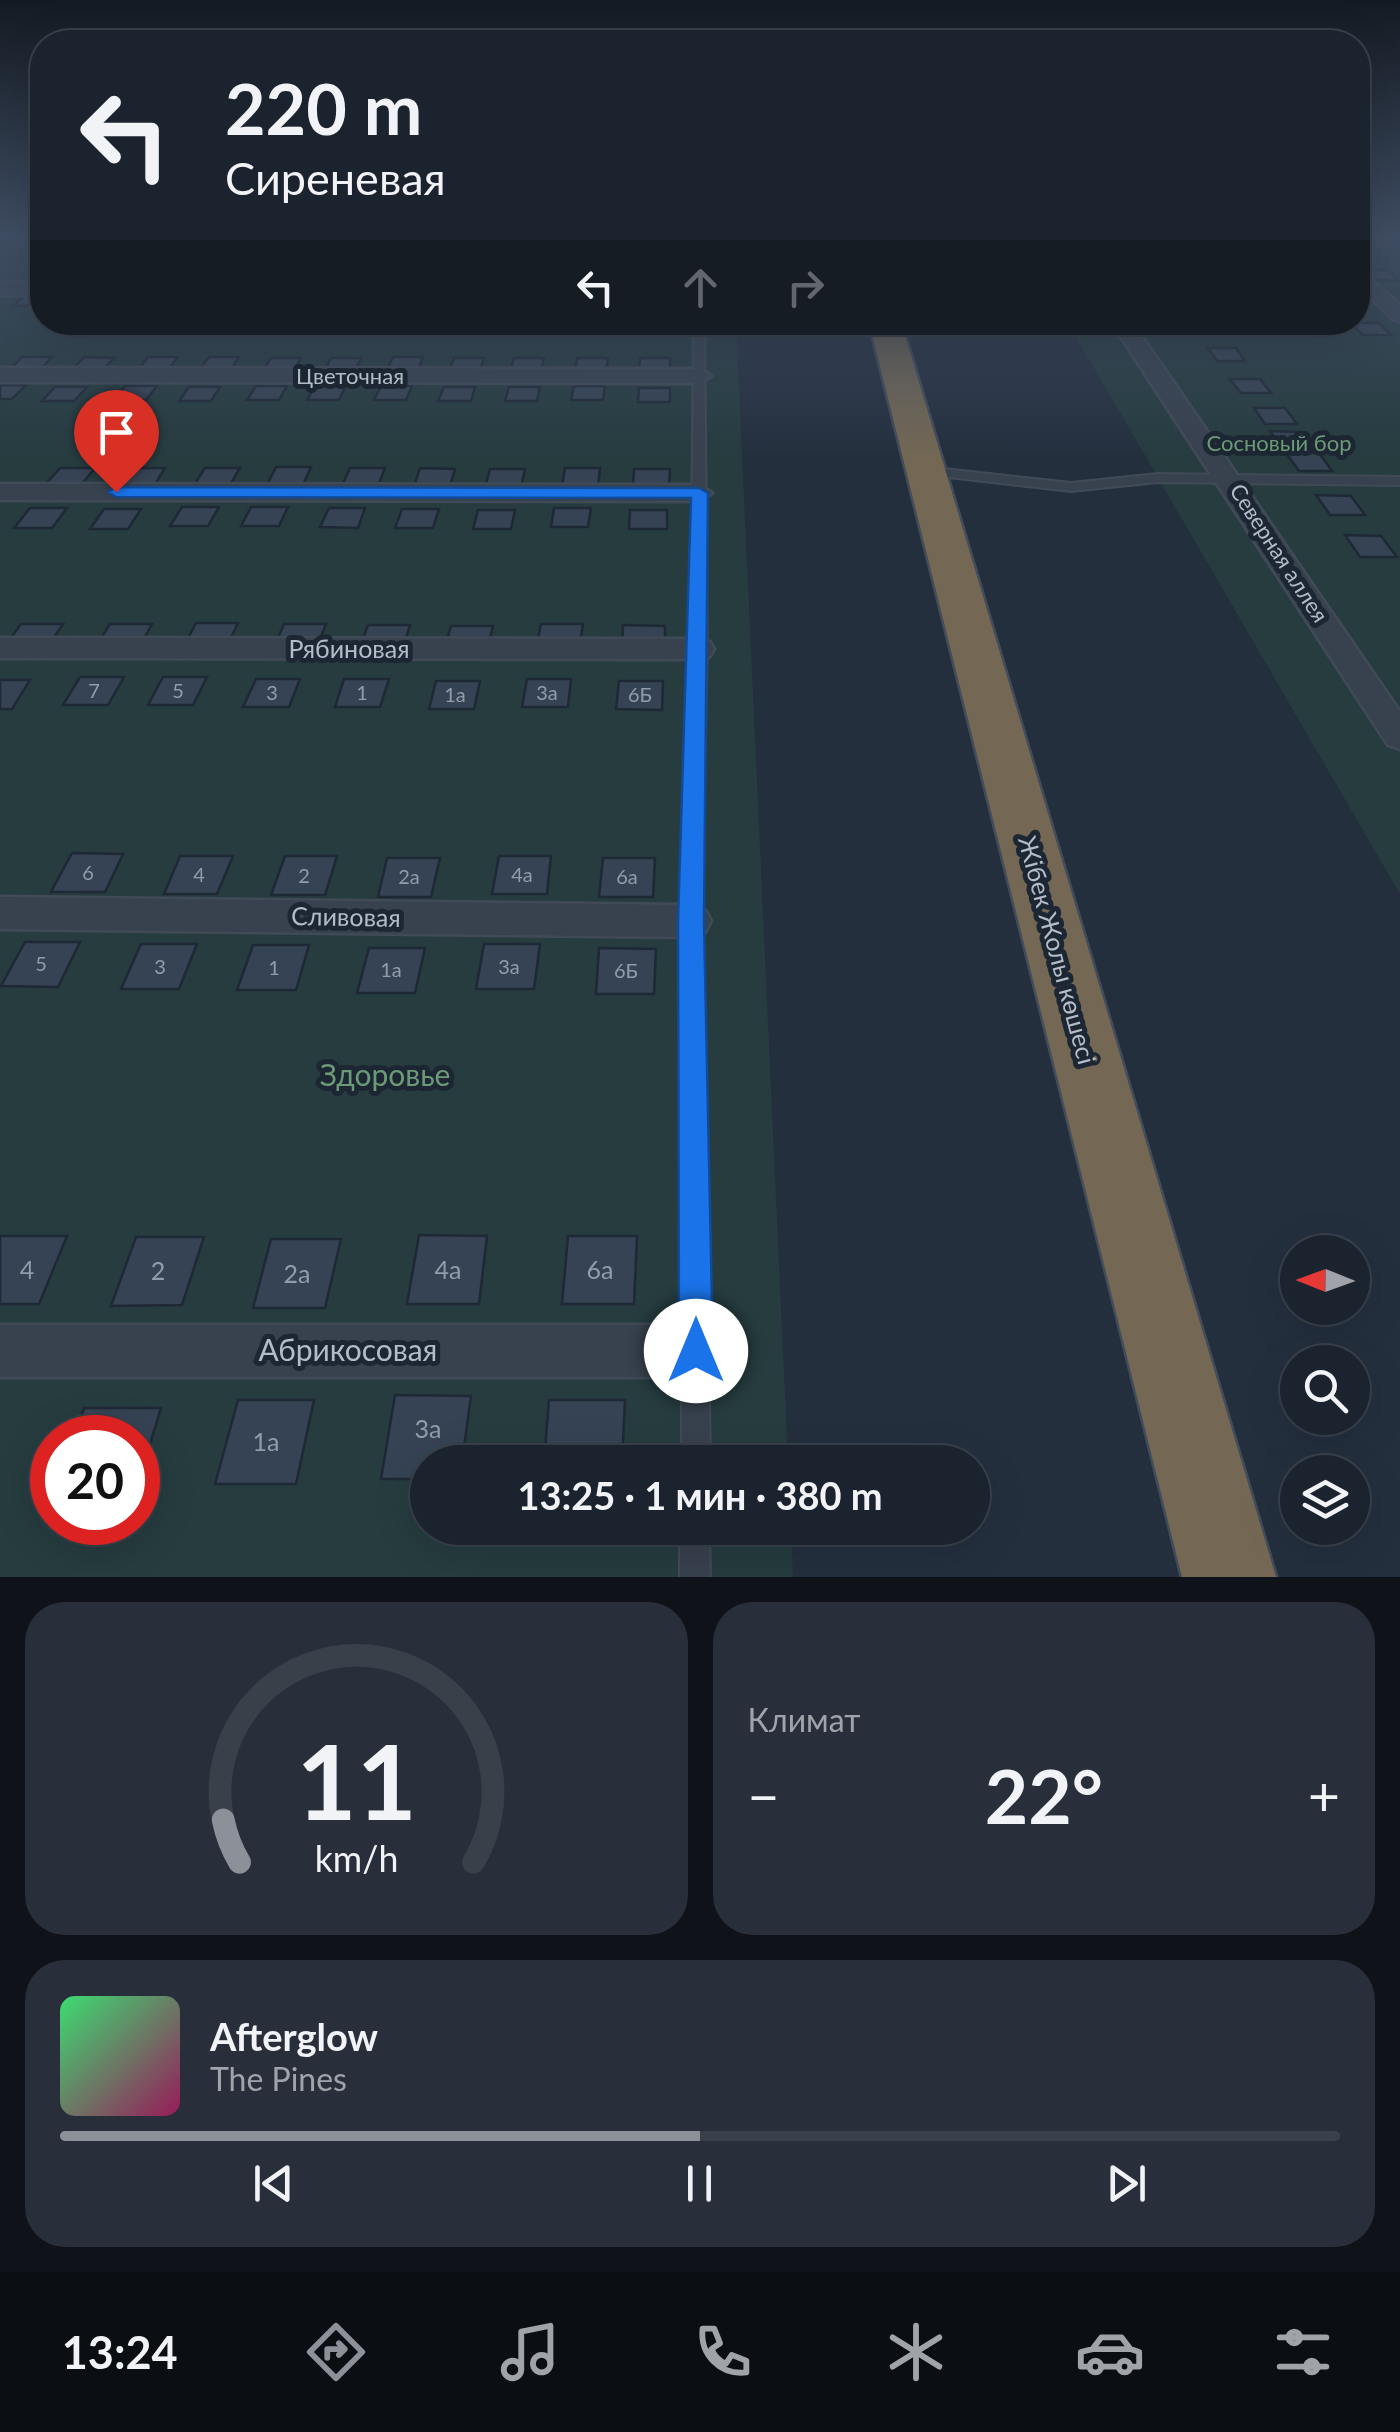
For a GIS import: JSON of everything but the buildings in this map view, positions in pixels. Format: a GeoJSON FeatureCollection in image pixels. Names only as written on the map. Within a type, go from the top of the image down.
{"type":"FeatureCollection","features":[{"type":"Feature","properties":{"kind":"highway","name":"Жібек Жолы көшесі"},"geometry":{"type":"LineString","coordinates":[[889,335],[1229,1577]]}},
{"type":"Feature","properties":{"kind":"street","name":"Северная аллея"},"geometry":{"type":"LineString","coordinates":[[1130,335],[1400,737]]}},
{"type":"Feature","properties":{"kind":"street","name":"Цветочная"},"geometry":{"type":"LineString","coordinates":[[0,375],[700,376]]}},
{"type":"Feature","properties":{"kind":"street"},"geometry":{"type":"LineString","coordinates":[[0,492],[699,493]]}},
{"type":"Feature","properties":{"kind":"street","name":"Рябиновая"},"geometry":{"type":"LineString","coordinates":[[0,648],[699,649]]}},
{"type":"Feature","properties":{"kind":"street","name":"Сливовая"},"geometry":{"type":"LineString","coordinates":[[0,913],[691,921]]}},
{"type":"Feature","properties":{"kind":"street","name":"Абрикосовая"},"geometry":{"type":"LineString","coordinates":[[0,1351],[696,1351]]}},
{"type":"Feature","properties":{"kind":"lane"},"geometry":{"type":"LineString","coordinates":[[696,1445],[691,921],[699,649],[699,335]]}},
{"type":"Feature","properties":{"kind":"lane"},"geometry":{"type":"LineString","coordinates":[[926,471],[1071,487],[1158,478],[1400,482]]}},
{"type":"Feature","properties":{"kind":"lane"},"geometry":{"type":"LineString","coordinates":[[695,1545],[695,1577]]}},
{"type":"Feature","properties":{"kind":"green space","name":"Здоровье"},"geometry":{"type":"Polygon","coordinates":[[[0,311],[30,311],[30,335],[737,335],[787,1445],[410,1445],[410,1545],[792,1545],[793,1577],[0,1577],[0,311]]]}},
{"type":"Feature","properties":{"kind":"green space","name":"Сосновый бор"},"geometry":{"type":"Polygon","coordinates":[[[1370,311],[1400,311],[1400,894],[1075,335],[1370,335],[1370,311]]]}},
{"type":"Feature","properties":{"kind":"route"},"geometry":{"type":"LineString","coordinates":[[116,492],[699,493],[691,921],[696,1351]]}}]}
